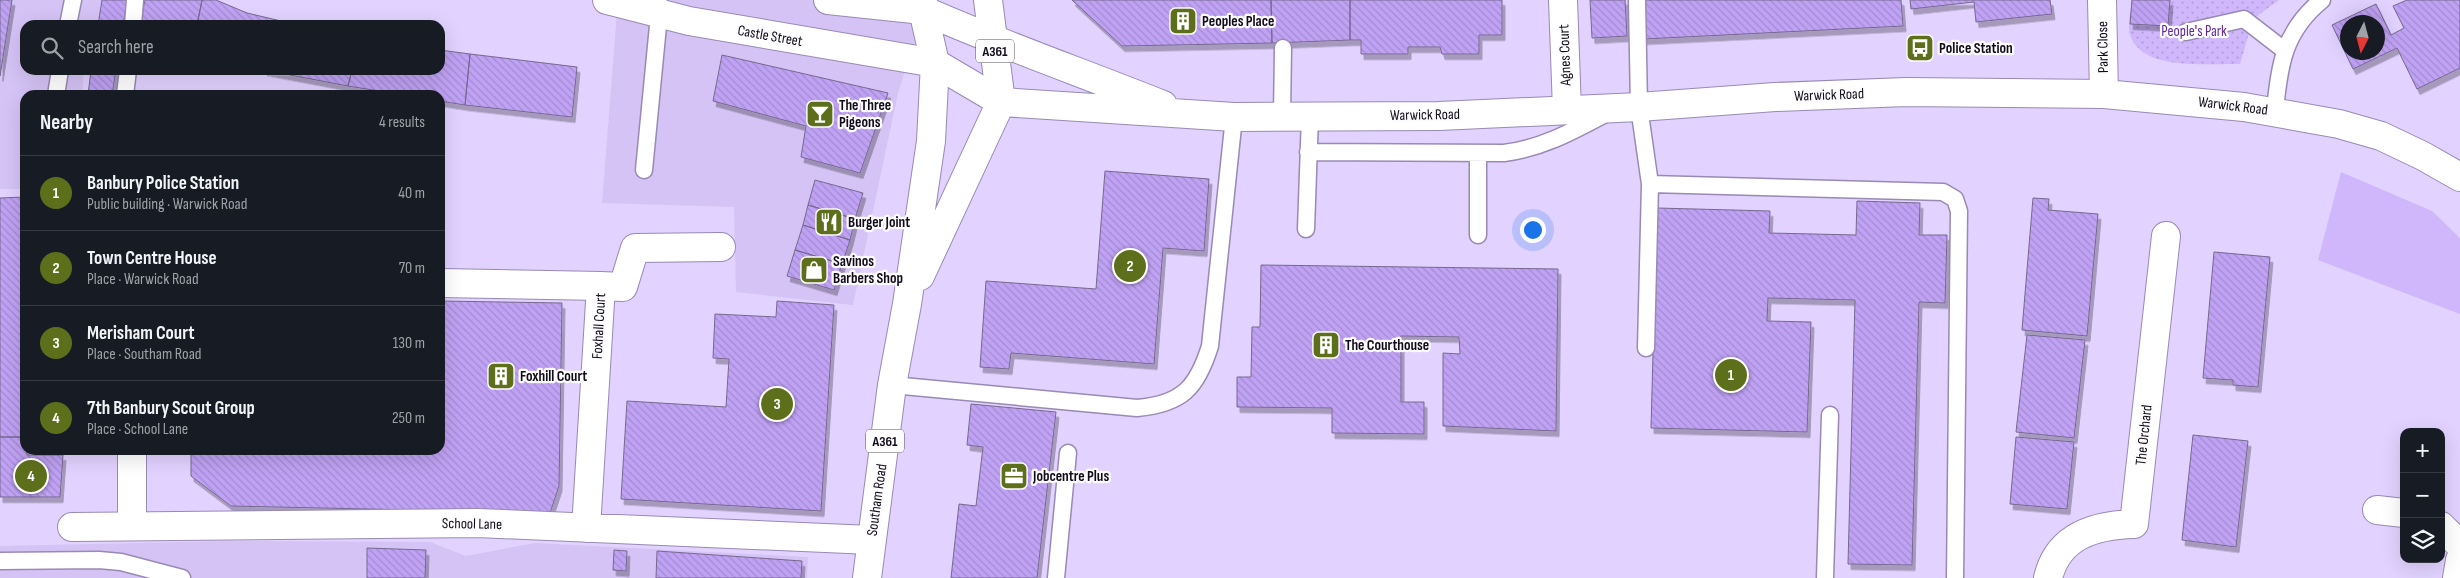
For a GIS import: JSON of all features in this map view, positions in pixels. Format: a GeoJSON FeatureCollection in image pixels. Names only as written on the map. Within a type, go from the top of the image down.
{"type":"FeatureCollection","features":[{"type":"Feature","properties":{"kind":"main road","name":"Castle Street"},"geometry":{"type":"LineString","coordinates":[[607,0],[660,7],[761,34],[935,63]]}},
{"type":"Feature","properties":{"kind":"main road"},"geometry":{"type":"LineString","coordinates":[[828,0],[923,5]]}},
{"type":"Feature","properties":{"kind":"main road","name":"A361"},"geometry":{"type":"LineString","coordinates":[[988,0],[1001,102]]}},
{"type":"Feature","properties":{"kind":"main road","name":"Agnes Court"},"geometry":{"type":"LineString","coordinates":[[1562,0],[1567,110]]}},
{"type":"Feature","properties":{"kind":"main road","name":"Park Close"},"geometry":{"type":"LineString","coordinates":[[2102,0],[2104,94]]}},
{"type":"Feature","properties":{"kind":"main road","name":"Warwick Road"},"geometry":{"type":"LineString","coordinates":[[923,5],[994,41],[1062,64],[1185,114]]}},
{"type":"Feature","properties":{"kind":"main road","name":"A361"},"geometry":{"type":"LineString","coordinates":[[923,5],[935,63]]}},
{"type":"Feature","properties":{"kind":"main road","name":"Warwick Road"},"geometry":{"type":"LineString","coordinates":[[935,63],[1001,102],[1234,117],[1439,116],[1629,107],[1775,97],[1906,92],[2104,94],[2275,111],[2339,124],[2381,136],[2423,156],[2460,177]]}},
{"type":"Feature","properties":{"kind":"main road","name":"Southam Road"},"geometry":{"type":"LineString","coordinates":[[867,578],[892,385],[907,304],[931,141],[935,63]]}},
{"type":"Feature","properties":{"kind":"main road","name":"Southam Road"},"geometry":{"type":"LineString","coordinates":[[907,304],[1001,102]]}},
{"type":"Feature","properties":{"kind":"main road","name":"The Orchard"},"geometry":{"type":"LineString","coordinates":[[2048,578],[2058,551],[2078,535],[2111,526],[2134,524],[2166,236]]}},
{"type":"Feature","properties":{"kind":"main road"},"geometry":{"type":"LineString","coordinates":[[601,286],[623,286],[635,248],[721,247]]}},
{"type":"Feature","properties":{"kind":"main road","name":"Foxhall Court"},"geometry":{"type":"LineString","coordinates":[[445,283],[601,286],[586,528]]}},
{"type":"Feature","properties":{"kind":"main road"},"geometry":{"type":"LineString","coordinates":[[132,455],[132,526]]}},
{"type":"Feature","properties":{"kind":"main road"},"geometry":{"type":"LineString","coordinates":[[2376,510],[2400,513]]}},
{"type":"Feature","properties":{"kind":"main road","name":"School Lane"},"geometry":{"type":"LineString","coordinates":[[72,527],[478,523],[871,540]]}},
{"type":"Feature","properties":{"kind":"main road"},"geometry":{"type":"LineString","coordinates":[[2445,530],[2460,545]]}},
{"type":"Feature","properties":{"kind":"main road"},"geometry":{"type":"LineString","coordinates":[[2457,578],[2460,560]]}},
{"type":"Feature","properties":{"kind":"lane"},"geometry":{"type":"LineString","coordinates":[[69,20],[73,0]]}},
{"type":"Feature","properties":{"kind":"lane"},"geometry":{"type":"LineString","coordinates":[[133,20],[135,0]]}},
{"type":"Feature","properties":{"kind":"lane"},"geometry":{"type":"LineString","coordinates":[[1637,0],[1629,107],[1650,184],[1646,348]]}},
{"type":"Feature","properties":{"kind":"lane"},"geometry":{"type":"LineString","coordinates":[[2275,111],[2278,74],[2284,50],[2294,30],[2307,12],[2322,0]]}},
{"type":"Feature","properties":{"kind":"lane"},"geometry":{"type":"LineString","coordinates":[[644,170],[660,7]]}},
{"type":"Feature","properties":{"kind":"lane"},"geometry":{"type":"LineString","coordinates":[[2186,32],[2244,19],[2284,50]]}},
{"type":"Feature","properties":{"kind":"lane"},"geometry":{"type":"LineString","coordinates":[[1282,116],[1283,48]]}},
{"type":"Feature","properties":{"kind":"lane"},"geometry":{"type":"LineString","coordinates":[[57,90],[59,75]]}},
{"type":"Feature","properties":{"kind":"lane"},"geometry":{"type":"LineString","coordinates":[[126,90],[127,75]]}},
{"type":"Feature","properties":{"kind":"lane"},"geometry":{"type":"LineString","coordinates":[[1308,152],[1478,155],[1529,150],[1629,107]]}},
{"type":"Feature","properties":{"kind":"lane"},"geometry":{"type":"LineString","coordinates":[[1306,229],[1310,116]]}},
{"type":"Feature","properties":{"kind":"lane"},"geometry":{"type":"LineString","coordinates":[[892,385],[1137,408],[1155,406],[1185,394],[1196,380],[1210,346],[1234,117]]}},
{"type":"Feature","properties":{"kind":"lane"},"geometry":{"type":"LineString","coordinates":[[1478,155],[1478,235]]}},
{"type":"Feature","properties":{"kind":"lane"},"geometry":{"type":"LineString","coordinates":[[1650,184],[1943,192],[1954,199],[1959,211],[1955,578]]}},
{"type":"Feature","properties":{"kind":"lane"},"geometry":{"type":"LineString","coordinates":[[1825,578],[1830,415]]}},
{"type":"Feature","properties":{"kind":"lane"},"geometry":{"type":"LineString","coordinates":[[1056,578],[1068,453]]}},
{"type":"Feature","properties":{"kind":"lane"},"geometry":{"type":"LineString","coordinates":[[0,561],[99,560],[121,562],[182,578]]}},
{"type":"Feature","properties":{"kind":"shaded area"},"geometry":{"type":"Polygon","coordinates":[[[0,0],[202,0],[198,20],[20,20],[20,75],[84,75],[82,90],[20,90],[20,189],[0,189],[0,0]]]}},
{"type":"Feature","properties":{"kind":"shaded area"},"geometry":{"type":"Polygon","coordinates":[[[618,0],[928,0],[898,93],[853,305],[736,292],[734,207],[602,203],[618,0]]]}},
{"type":"Feature","properties":{"kind":"shaded area"},"geometry":{"type":"Polygon","coordinates":[[[230,541],[430,542],[466,556],[535,543],[808,557],[807,578],[0,578],[0,546],[230,541]]]}},
{"type":"Feature","properties":{"kind":"green space","name":"People's Park"},"geometry":{"type":"Polygon","coordinates":[[[2132,0],[2279,0],[2253,19],[2240,64],[2195,64],[2162,60],[2148,55],[2137,47],[2129,31],[2132,0]]]}},
{"type":"Feature","properties":{"kind":"green space"},"geometry":{"type":"Polygon","coordinates":[[[2341,172],[2432,211],[2460,238],[2460,314],[2318,260],[2341,172]]]}},
{"type":"Feature","properties":{"kind":"building"},"geometry":{"type":"Polygon","coordinates":[[[0,0],[12,0],[0,76],[0,0]]]}},
{"type":"Feature","properties":{"kind":"building"},"geometry":{"type":"Polygon","coordinates":[[[102,0],[128,0],[124,20],[99,20],[102,0]]]}},
{"type":"Feature","properties":{"kind":"building"},"geometry":{"type":"Polygon","coordinates":[[[145,0],[202,0],[198,20],[141,20],[145,0]]]}},
{"type":"Feature","properties":{"kind":"building"},"geometry":{"type":"Polygon","coordinates":[[[202,0],[216,0],[247,13],[277,20],[198,20],[202,0]]]}},
{"type":"Feature","properties":{"kind":"building","name":"Peoples Place"},"geometry":{"type":"Polygon","coordinates":[[[1072,0],[1271,0],[1272,43],[1122,46],[1072,0]]]}},
{"type":"Feature","properties":{"kind":"building"},"geometry":{"type":"Polygon","coordinates":[[[1271,0],[1350,0],[1350,40],[1272,43],[1271,0]]]}},
{"type":"Feature","properties":{"kind":"building"},"geometry":{"type":"Polygon","coordinates":[[[1350,0],[1502,0],[1502,35],[1479,35],[1479,54],[1442,54],[1440,47],[1408,47],[1408,54],[1361,54],[1361,40],[1350,40],[1350,0]]]}},
{"type":"Feature","properties":{"kind":"building"},"geometry":{"type":"Polygon","coordinates":[[[1590,0],[1625,0],[1627,36],[1592,38],[1590,0]]]}},
{"type":"Feature","properties":{"kind":"building"},"geometry":{"type":"Polygon","coordinates":[[[1642,0],[1901,0],[1903,26],[1644,39],[1642,0]]]}},
{"type":"Feature","properties":{"kind":"building"},"geometry":{"type":"Polygon","coordinates":[[[1910,0],[2050,0],[2052,14],[1976,22],[1974,2],[1911,9],[1910,0]]]}},
{"type":"Feature","properties":{"kind":"building"},"geometry":{"type":"Polygon","coordinates":[[[2132,0],[2170,0],[2168,26],[2130,24],[2132,0]]]}},
{"type":"Feature","properties":{"kind":"building"},"geometry":{"type":"Polygon","coordinates":[[[2407,0],[2460,0],[2460,68],[2417,89],[2397,48],[2385,54],[2385,23],[2391,35],[2404,28],[2393,6],[2407,0]]]}},
{"type":"Feature","properties":{"kind":"building"},"geometry":{"type":"Polygon","coordinates":[[[2376,4],[2381,15],[2353,15],[2376,4]]]}},
{"type":"Feature","properties":{"kind":"building"},"geometry":{"type":"Polygon","coordinates":[[[2340,21],[2340,42],[2332,25],[2340,21]]]}},
{"type":"Feature","properties":{"kind":"building"},"geometry":{"type":"Polygon","coordinates":[[[445,51],[470,54],[465,105],[445,102],[445,90],[373,90],[348,86],[351,75],[445,75],[445,51]]]}},
{"type":"Feature","properties":{"kind":"building"},"geometry":{"type":"Polygon","coordinates":[[[470,54],[577,67],[572,117],[465,105],[470,54]]]}},
{"type":"Feature","properties":{"kind":"building","name":"The Three Pigeons"},"geometry":{"type":"Polygon","coordinates":[[[722,55],[888,93],[860,173],[801,157],[806,126],[713,101],[722,55]]]}},
{"type":"Feature","properties":{"kind":"building"},"geometry":{"type":"Polygon","coordinates":[[[2349,60],[2372,60],[2353,69],[2349,60]]]}},
{"type":"Feature","properties":{"kind":"building"},"geometry":{"type":"Polygon","coordinates":[[[90,75],[115,75],[113,90],[89,90],[90,75]]]}},
{"type":"Feature","properties":{"kind":"building"},"geometry":{"type":"Polygon","coordinates":[[[290,75],[351,75],[348,86],[290,75]]]}},
{"type":"Feature","properties":{"kind":"building"},"geometry":{"type":"Polygon","coordinates":[[[1105,171],[1209,179],[1204,251],[1163,248],[1154,364],[1011,353],[1009,369],[980,367],[986,281],[1096,289],[1105,171]]]}},
{"type":"Feature","properties":{"kind":"building"},"geometry":{"type":"Polygon","coordinates":[[[815,180],[863,193],[855,219],[808,205],[815,180]]]}},
{"type":"Feature","properties":{"kind":"building"},"geometry":{"type":"Polygon","coordinates":[[[20,197],[20,437],[0,437],[0,198],[20,197]]]}},
{"type":"Feature","properties":{"kind":"building"},"geometry":{"type":"Polygon","coordinates":[[[2033,198],[2049,199],[2048,210],[2098,214],[2087,336],[2022,330],[2033,198]]]}},
{"type":"Feature","properties":{"kind":"building"},"geometry":{"type":"Polygon","coordinates":[[[1857,201],[1920,203],[1919,235],[1947,235],[1945,303],[1919,302],[1912,565],[1848,564],[1855,300],[1768,298],[1767,321],[1811,322],[1807,432],[1651,428],[1657,208],[1770,211],[1769,233],[1856,235],[1857,201]]]}},
{"type":"Feature","properties":{"kind":"building","name":"Burger Joint"},"geometry":{"type":"Polygon","coordinates":[[[808,205],[855,219],[850,240],[803,225],[808,205]]]}},
{"type":"Feature","properties":{"kind":"building"},"geometry":{"type":"Polygon","coordinates":[[[803,225],[850,240],[842,264],[795,250],[803,225]]]}},
{"type":"Feature","properties":{"kind":"building","name":"Savinos Barbers Shop"},"geometry":{"type":"Polygon","coordinates":[[[795,250],[842,264],[834,290],[787,276],[795,250]]]}},
{"type":"Feature","properties":{"kind":"building"},"geometry":{"type":"Polygon","coordinates":[[[2214,252],[2270,257],[2258,387],[2233,385],[2233,380],[2203,378],[2214,252]]]}},
{"type":"Feature","properties":{"kind":"building","name":"The Courthouse"},"geometry":{"type":"Polygon","coordinates":[[[1261,265],[1558,269],[1556,431],[1443,426],[1443,353],[1460,354],[1459,337],[1401,336],[1401,402],[1424,402],[1424,434],[1332,433],[1332,408],[1237,407],[1237,377],[1251,377],[1252,327],[1260,327],[1261,265]]]}},
{"type":"Feature","properties":{"kind":"building","name":"Foxhill Court"},"geometry":{"type":"Polygon","coordinates":[[[445,301],[562,303],[559,486],[550,513],[231,506],[191,476],[191,455],[445,455],[445,301]]]}},
{"type":"Feature","properties":{"kind":"building"},"geometry":{"type":"Polygon","coordinates":[[[777,301],[834,305],[821,511],[621,499],[627,401],[726,407],[729,359],[713,358],[715,314],[776,317],[777,301]]]}},
{"type":"Feature","properties":{"kind":"building"},"geometry":{"type":"Polygon","coordinates":[[[2027,335],[2085,340],[2074,438],[2016,432],[2027,335]]]}},
{"type":"Feature","properties":{"kind":"building","name":"Jobcentre Plus"},"geometry":{"type":"Polygon","coordinates":[[[971,404],[1056,412],[1037,578],[951,578],[959,504],[976,506],[983,447],[967,445],[971,404]]]}},
{"type":"Feature","properties":{"kind":"building"},"geometry":{"type":"Polygon","coordinates":[[[2193,435],[2248,441],[2236,547],[2182,540],[2193,435]]]}},
{"type":"Feature","properties":{"kind":"building"},"geometry":{"type":"Polygon","coordinates":[[[0,437],[20,437],[20,455],[63,455],[60,497],[0,497],[0,437]]]}},
{"type":"Feature","properties":{"kind":"building"},"geometry":{"type":"Polygon","coordinates":[[[2016,437],[2074,442],[2067,509],[2010,504],[2016,437]]]}},
{"type":"Feature","properties":{"kind":"building"},"geometry":{"type":"Polygon","coordinates":[[[367,548],[426,550],[425,578],[367,578],[367,548]]]}},
{"type":"Feature","properties":{"kind":"building"},"geometry":{"type":"Polygon","coordinates":[[[614,550],[627,551],[626,571],[613,570],[614,550]]]}},
{"type":"Feature","properties":{"kind":"building"},"geometry":{"type":"Polygon","coordinates":[[[657,551],[802,561],[801,578],[656,578],[657,551]]]}},
{"type":"Feature","properties":{"kind":"place","name":"Peoples Place"},"geometry":{"type":"Point","coordinates":[1183,21]}},
{"type":"Feature","properties":{"kind":"place","name":"Police Station"},"geometry":{"type":"Point","coordinates":[1920,48]}},
{"type":"Feature","properties":{"kind":"place","name":"The Three Pigeons"},"geometry":{"type":"Point","coordinates":[820,114]}},
{"type":"Feature","properties":{"kind":"place","name":"Burger Joint"},"geometry":{"type":"Point","coordinates":[829,222]}},
{"type":"Feature","properties":{"kind":"place","name":"Town Centre House"},"geometry":{"type":"Point","coordinates":[1130,266]}},
{"type":"Feature","properties":{"kind":"place","name":"Savinos Barbers Shop"},"geometry":{"type":"Point","coordinates":[814,270]}},
{"type":"Feature","properties":{"kind":"place","name":"The Courthouse"},"geometry":{"type":"Point","coordinates":[1326,345]}},
{"type":"Feature","properties":{"kind":"place","name":"Banbury Police Station"},"geometry":{"type":"Point","coordinates":[1731,375]}},
{"type":"Feature","properties":{"kind":"place","name":"Foxhill Court"},"geometry":{"type":"Point","coordinates":[501,376]}},
{"type":"Feature","properties":{"kind":"place","name":"Merisham Court"},"geometry":{"type":"Point","coordinates":[777,404]}},
{"type":"Feature","properties":{"kind":"place","name":"7th Banbury Scout Group"},"geometry":{"type":"Point","coordinates":[31,476]}},
{"type":"Feature","properties":{"kind":"place","name":"Jobcentre Plus"},"geometry":{"type":"Point","coordinates":[1014,476]}}]}
